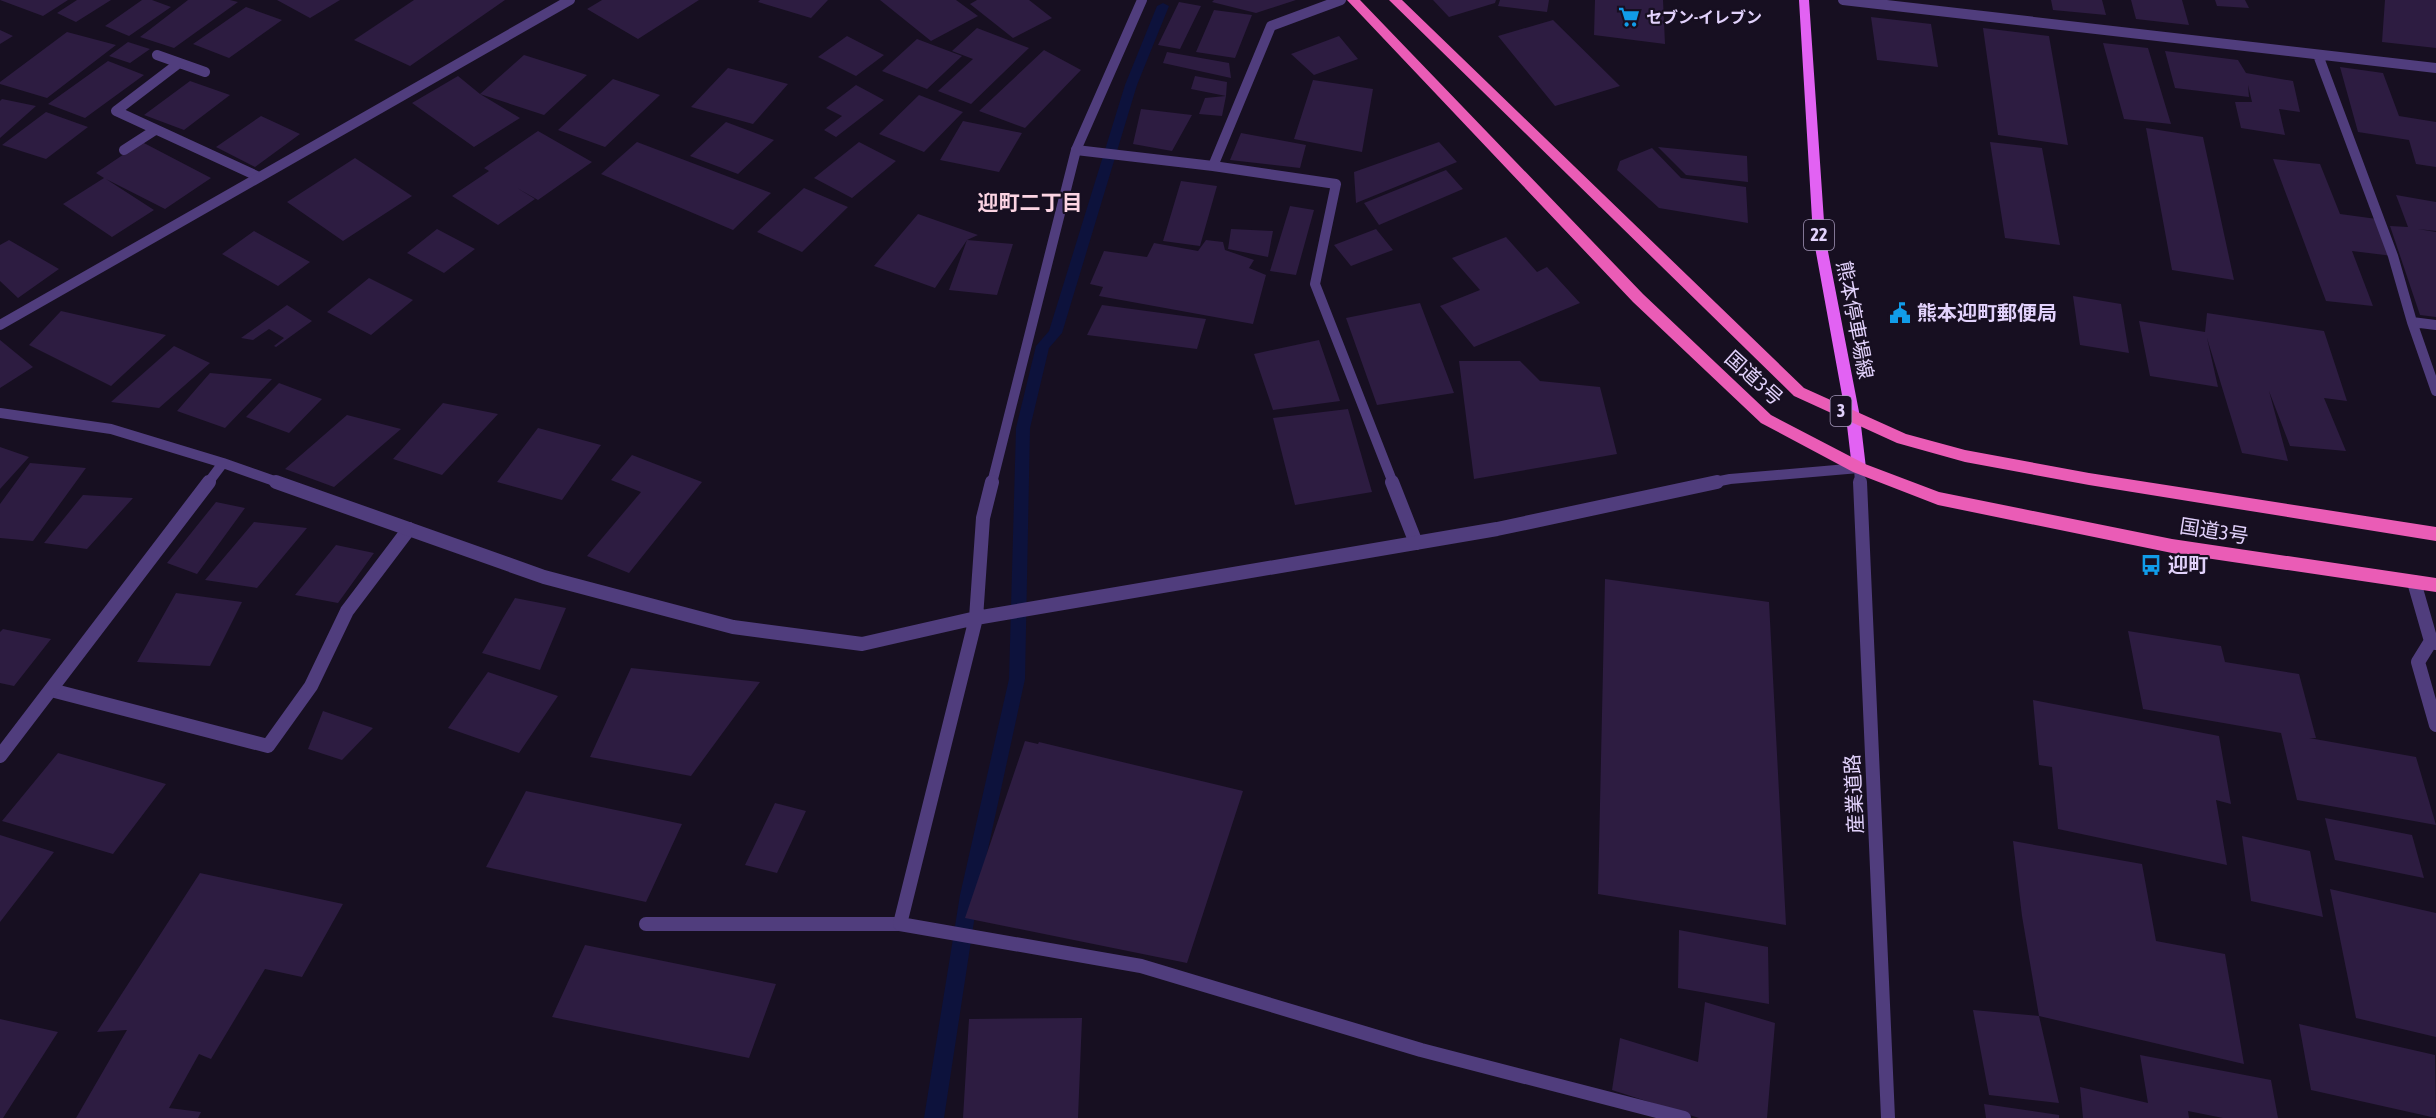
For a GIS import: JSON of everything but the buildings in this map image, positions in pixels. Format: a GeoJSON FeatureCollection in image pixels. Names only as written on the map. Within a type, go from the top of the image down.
{"type":"FeatureCollection","features":[{"type":"Feature","properties":{"kind":"highway","name":"国道3号"},"geometry":{"type":"LineString","coordinates":[[1353,0],[1638,298],[1766,419],[1858,468],[1938,498],[2172,546],[2436,585]]}},
{"type":"Feature","properties":{"kind":"highway","name":"国道3号"},"geometry":{"type":"LineString","coordinates":[[1395,0],[1799,392],[1902,440],[1965,456],[2101,481],[2436,534]]}},
{"type":"Feature","properties":{"kind":"main road","name":"熊本停車場線"},"geometry":{"type":"LineString","coordinates":[[1804,0],[1819,236],[1853,417],[1858,468]]}},
{"type":"Feature","properties":{"kind":"street"},"geometry":{"type":"LineString","coordinates":[[0,326],[570,0]]}},
{"type":"Feature","properties":{"kind":"street"},"geometry":{"type":"LineString","coordinates":[[900,924],[976,618],[982,518],[1076,150],[1142,0]]}},
{"type":"Feature","properties":{"kind":"street"},"geometry":{"type":"LineString","coordinates":[[1213,166],[1271,26],[1341,0]]}},
{"type":"Feature","properties":{"kind":"street"},"geometry":{"type":"LineString","coordinates":[[1843,0],[2436,68]]}},
{"type":"Feature","properties":{"kind":"street"},"geometry":{"type":"LineString","coordinates":[[157,55],[205,72]]}},
{"type":"Feature","properties":{"kind":"street"},"geometry":{"type":"LineString","coordinates":[[2318,55],[2393,256],[2412,322],[2436,391]]}},
{"type":"Feature","properties":{"kind":"street"},"geometry":{"type":"LineString","coordinates":[[179,63],[116,111],[260,177]]}},
{"type":"Feature","properties":{"kind":"street"},"geometry":{"type":"LineString","coordinates":[[124,150],[156,130]]}},
{"type":"Feature","properties":{"kind":"street"},"geometry":{"type":"LineString","coordinates":[[1076,150],[1213,166],[1336,184],[1315,284],[1416,543]]}},
{"type":"Feature","properties":{"kind":"street"},"geometry":{"type":"LineString","coordinates":[[2412,322],[2436,325]]}},
{"type":"Feature","properties":{"kind":"street"},"geometry":{"type":"LineString","coordinates":[[0,413],[111,429],[223,463],[544,577],[733,627],[862,644],[976,618],[1497,529],[1730,479],[1858,468]]}},
{"type":"Feature","properties":{"kind":"street"},"geometry":{"type":"LineString","coordinates":[[0,756],[223,463]]}},
{"type":"Feature","properties":{"kind":"street","name":"産業道路"},"geometry":{"type":"LineString","coordinates":[[1858,468],[1888,1118]]}},
{"type":"Feature","properties":{"kind":"street"},"geometry":{"type":"LineString","coordinates":[[51,690],[268,746],[311,686],[347,611],[409,529]]}},
{"type":"Feature","properties":{"kind":"street"},"geometry":{"type":"LineString","coordinates":[[2414,582],[2434,642],[2418,662],[2436,725]]}},
{"type":"Feature","properties":{"kind":"street"},"geometry":{"type":"LineString","coordinates":[[646,924],[900,924],[1141,966],[1421,1050],[1684,1118]]}},
{"type":"Feature","properties":{"kind":"waterway"},"geometry":{"type":"LineString","coordinates":[[934,1118],[969,895],[1017,679],[1023,428],[1043,346],[1055,333],[1131,85],[1163,6]]}},
{"type":"Feature","properties":{"kind":"place","name":"セブン-イレブン"},"geometry":{"type":"Point","coordinates":[1629,17]}},
{"type":"Feature","properties":{"kind":"place","name":"熊本迎町郵便局"},"geometry":{"type":"Point","coordinates":[1900,313]}},
{"type":"Feature","properties":{"kind":"place","name":"迎町"},"geometry":{"type":"Point","coordinates":[2151,565]}},
{"type":"Feature","properties":{"kind":"district","name":"迎町二丁目"},"geometry":{"type":"Point","coordinates":[1030,203]}}]}
